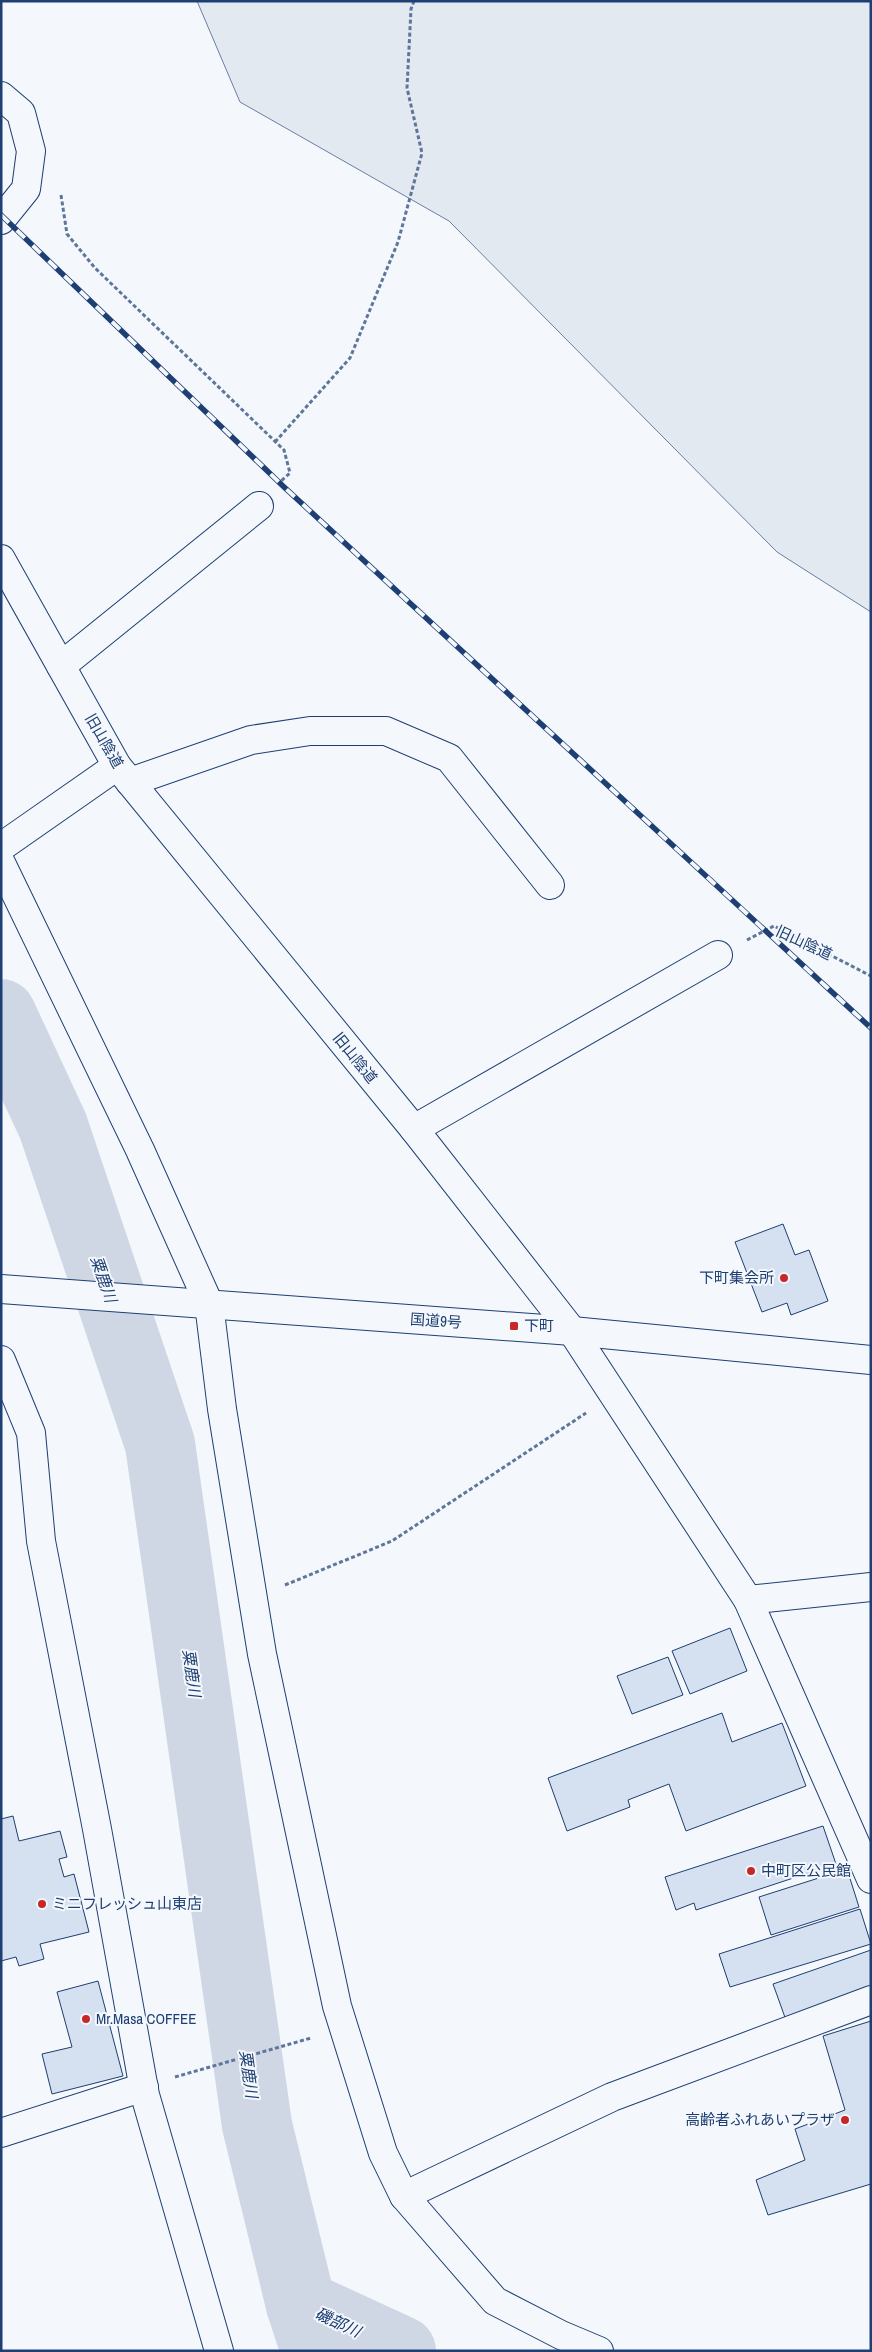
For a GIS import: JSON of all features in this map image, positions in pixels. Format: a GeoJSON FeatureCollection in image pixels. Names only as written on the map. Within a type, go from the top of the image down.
{"type":"FeatureCollection","features":[{"type":"Feature","properties":{"kind":"main road"},"geometry":{"type":"LineString","coordinates":[[1,96],[21,113],[30,151],[26,189],[1,220]]}},
{"type":"Feature","properties":{"kind":"main road"},"geometry":{"type":"LineString","coordinates":[[61,666],[259,506]]}},
{"type":"Feature","properties":{"kind":"main road","name":"旧山陰道"},"geometry":{"type":"LineString","coordinates":[[1,559],[123,774],[414,1129],[572,1331],[748,1600],[871,1879]]}},
{"type":"Feature","properties":{"kind":"main road"},"geometry":{"type":"LineString","coordinates":[[1,847],[123,774],[251,740],[310,731],[386,731],[448,758],[550,886]]}},
{"type":"Feature","properties":{"kind":"main road"},"geometry":{"type":"LineString","coordinates":[[1,863],[140,1150],[196,1303],[222,1409],[264,1664],[337,2006],[383,2153],[404,2196],[496,2301],[561,2335],[599,2351]]}},
{"type":"Feature","properties":{"kind":"main road"},"geometry":{"type":"LineString","coordinates":[[414,1129],[718,955]]}},
{"type":"Feature","properties":{"kind":"main road","name":"国道9号"},"geometry":{"type":"LineString","coordinates":[[1,1289],[572,1331],[871,1360]]}},
{"type":"Feature","properties":{"kind":"main road"},"geometry":{"type":"LineString","coordinates":[[1,1360],[31,1432],[41,1541],[144,2087],[219,2351]]}},
{"type":"Feature","properties":{"kind":"main road"},"geometry":{"type":"LineString","coordinates":[[748,1600],[871,1586]]}},
{"type":"Feature","properties":{"kind":"main road"},"geometry":{"type":"LineString","coordinates":[[404,2196],[612,2097],[871,2000]]}},
{"type":"Feature","properties":{"kind":"main road"},"geometry":{"type":"LineString","coordinates":[[1,2133],[144,2087]]}},
{"type":"Feature","properties":{"kind":"path"},"geometry":{"type":"LineString","coordinates":[[275,442],[350,358],[398,242],[422,153],[407,88],[411,9],[414,1]]}},
{"type":"Feature","properties":{"kind":"path"},"geometry":{"type":"LineString","coordinates":[[30,151],[59,181],[67,234],[89,261],[284,450],[290,473],[259,506]]}},
{"type":"Feature","properties":{"kind":"path","name":"旧山陰道"},"geometry":{"type":"LineString","coordinates":[[718,955],[774,926],[871,976]]}},
{"type":"Feature","properties":{"kind":"path"},"geometry":{"type":"LineString","coordinates":[[253,1598],[392,1541],[614,1395]]}},
{"type":"Feature","properties":{"kind":"path"},"geometry":{"type":"LineString","coordinates":[[173,2078],[314,2036]]}},
{"type":"Feature","properties":{"kind":"shaded area"},"geometry":{"type":"Polygon","coordinates":[[[197,1],[871,1],[871,612],[777,552],[449,221],[240,102],[197,1]]]}},
{"type":"Feature","properties":{"kind":"building","name":"下町集会所"},"geometry":{"type":"Polygon","coordinates":[[[783,1224],[795,1255],[809,1250],[828,1301],[791,1315],[787,1303],[762,1312],[735,1242],[783,1224]]]}},
{"type":"Feature","properties":{"kind":"building"},"geometry":{"type":"Polygon","coordinates":[[[730,1628],[747,1671],[690,1694],[672,1651],[730,1628]]]}},
{"type":"Feature","properties":{"kind":"building"},"geometry":{"type":"Polygon","coordinates":[[[668,1657],[683,1695],[632,1714],[617,1676],[668,1657]]]}},
{"type":"Feature","properties":{"kind":"building"},"geometry":{"type":"Polygon","coordinates":[[[722,1713],[732,1742],[782,1723],[806,1786],[686,1831],[669,1784],[628,1800],[630,1807],[567,1831],[548,1778],[722,1713]]]}},
{"type":"Feature","properties":{"kind":"building","name":"ミニフレッシュ山東店"},"geometry":{"type":"Polygon","coordinates":[[[13,1816],[19,1841],[60,1831],[67,1857],[59,1859],[64,1877],[74,1874],[89,1932],[40,1944],[44,1959],[19,1966],[16,1957],[1,1961],[1,1819],[13,1816]]]}},
{"type":"Feature","properties":{"kind":"building","name":"中町区公民館"},"geometry":{"type":"Polygon","coordinates":[[[823,1826],[836,1864],[696,1910],[694,1903],[676,1910],[665,1877],[823,1826]]]}},
{"type":"Feature","properties":{"kind":"building"},"geometry":{"type":"Polygon","coordinates":[[[847,1869],[859,1907],[771,1935],[759,1897],[847,1869]]]}},
{"type":"Feature","properties":{"kind":"building"},"geometry":{"type":"Polygon","coordinates":[[[860,1909],[871,1944],[730,1987],[719,1954],[860,1909]]]}},
{"type":"Feature","properties":{"kind":"building"},"geometry":{"type":"Polygon","coordinates":[[[871,1950],[871,1994],[787,2023],[773,1984],[871,1950]]]}},
{"type":"Feature","properties":{"kind":"building","name":"Mr.Masa COFFEE"},"geometry":{"type":"Polygon","coordinates":[[[98,1981],[123,2076],[52,2094],[42,2054],[72,2047],[57,1992],[98,1981]]]}},
{"type":"Feature","properties":{"kind":"building","name":"高齢者ふれあいプラザ"},"geometry":{"type":"Polygon","coordinates":[[[871,2021],[871,2184],[768,2215],[756,2180],[805,2160],[795,2129],[845,2110],[823,2036],[871,2021]]]}},
{"type":"Feature","properties":{"kind":"waterway","name":"粟鹿川"},"geometry":{"type":"LineString","coordinates":[[1,1014],[53,1126],[160,1444],[257,2125],[301,2305],[316,2351]]}},
{"type":"Feature","properties":{"kind":"waterway","name":"磯部川"},"geometry":{"type":"LineString","coordinates":[[301,2305],[401,2351]]}},
{"type":"Feature","properties":{"kind":"railway"},"geometry":{"type":"LineString","coordinates":[[1,215],[284,487],[871,1028]]}},
{"type":"Feature","properties":{"kind":"place","name":"下町集会所"},"geometry":{"type":"Point","coordinates":[784,1278]}},
{"type":"Feature","properties":{"kind":"place","name":"下町"},"geometry":{"type":"Point","coordinates":[514,1326]}},
{"type":"Feature","properties":{"kind":"place","name":"中町区公民館"},"geometry":{"type":"Point","coordinates":[751,1871]}},
{"type":"Feature","properties":{"kind":"place","name":"ミニフレッシュ山東店"},"geometry":{"type":"Point","coordinates":[42,1904]}},
{"type":"Feature","properties":{"kind":"place","name":"Mr.Masa COFFEE"},"geometry":{"type":"Point","coordinates":[86,2019]}},
{"type":"Feature","properties":{"kind":"place","name":"高齢者ふれあいプラザ"},"geometry":{"type":"Point","coordinates":[845,2120]}}]}
